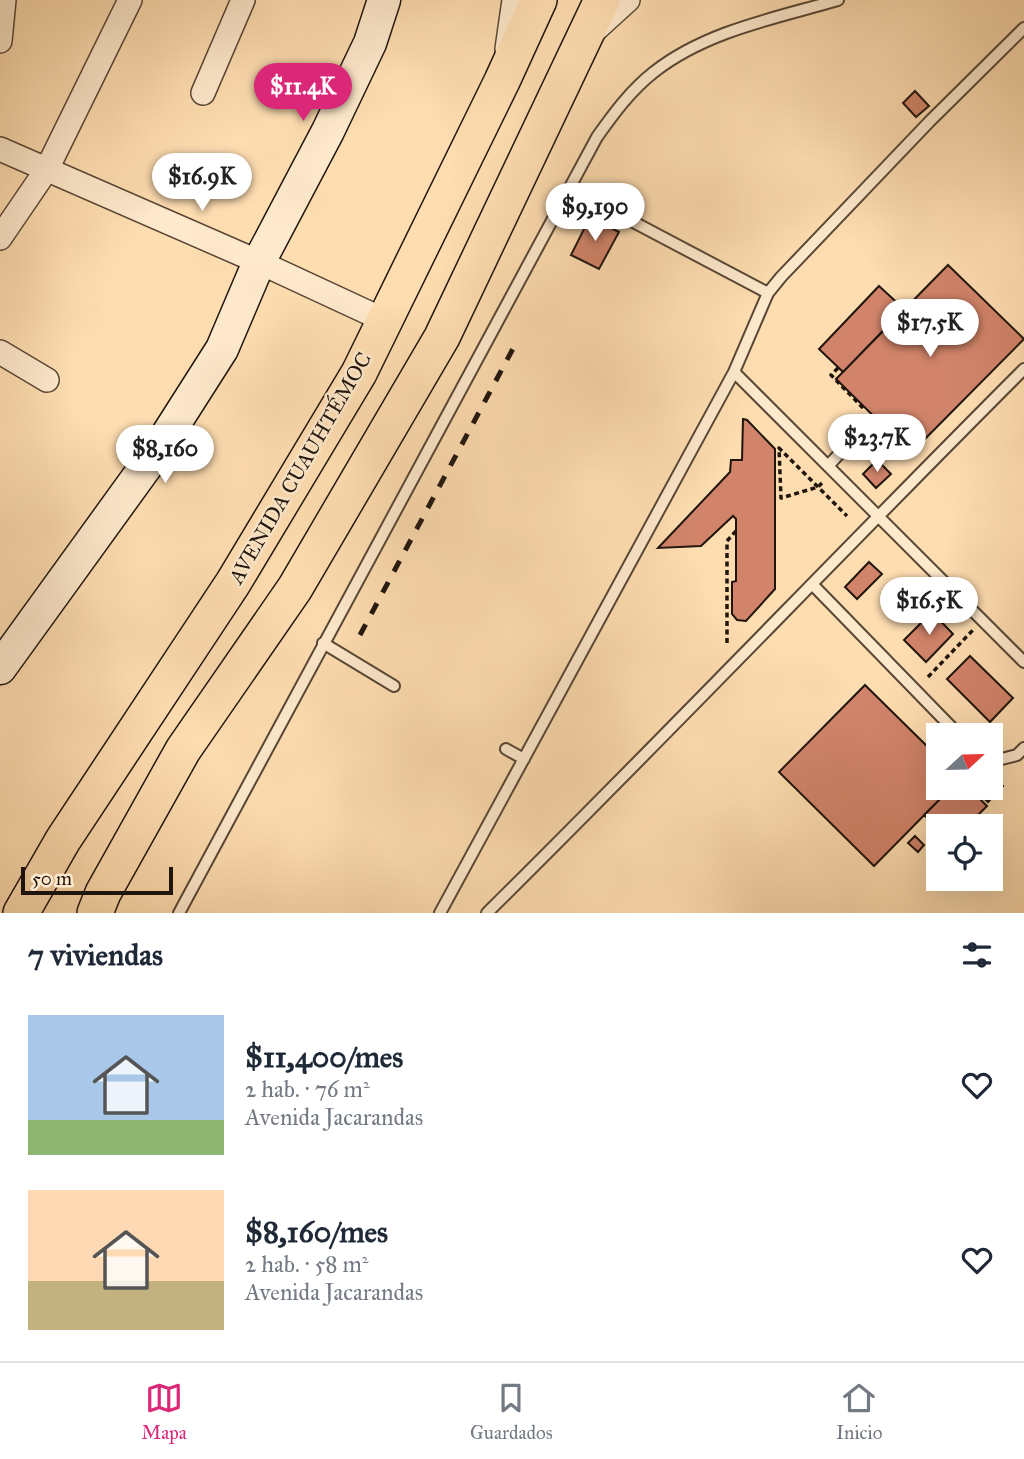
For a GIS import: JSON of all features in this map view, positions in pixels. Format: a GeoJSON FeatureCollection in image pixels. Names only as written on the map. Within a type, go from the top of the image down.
{"type":"FeatureCollection","features":[{"type":"Feature","properties":{"kind":"main road"},"geometry":{"type":"LineString","coordinates":[[0,668],[157,451],[222,349],[259,262],[370,44],[384,0]]}},
{"type":"Feature","properties":{"kind":"main road","name":"AVENIDA CUAUHTÉMOC"},"geometry":{"type":"LineString","coordinates":[[21,913],[63,839],[233,583],[359,373],[539,0]]}},
{"type":"Feature","properties":{"kind":"main road"},"geometry":{"type":"LineString","coordinates":[[95,913],[103,893],[183,750],[295,588],[442,337],[602,0]]}},
{"type":"Feature","properties":{"kind":"street"},"geometry":{"type":"LineString","coordinates":[[0,40],[4,0]]}},
{"type":"Feature","properties":{"kind":"street"},"geometry":{"type":"LineString","coordinates":[[0,238],[47,169],[130,0]]}},
{"type":"Feature","properties":{"kind":"street"},"geometry":{"type":"LineString","coordinates":[[203,93],[243,0]]}},
{"type":"Feature","properties":{"kind":"street"},"geometry":{"type":"LineString","coordinates":[[502,80],[514,0]]}},
{"type":"Feature","properties":{"kind":"street"},"geometry":{"type":"LineString","coordinates":[[581,43],[628,0]]}},
{"type":"Feature","properties":{"kind":"street"},"geometry":{"type":"LineString","coordinates":[[0,149],[259,262],[384,320]]}},
{"type":"Feature","properties":{"kind":"street"},"geometry":{"type":"LineString","coordinates":[[0,352],[47,380]]}},
{"type":"Feature","properties":{"kind":"lane"},"geometry":{"type":"LineString","coordinates":[[179,913],[597,137],[631,94],[674,58],[755,23],[838,0]]}},
{"type":"Feature","properties":{"kind":"lane"},"geometry":{"type":"LineString","coordinates":[[440,913],[734,372],[768,293],[804,251],[1024,28]]}},
{"type":"Feature","properties":{"kind":"lane"},"geometry":{"type":"LineString","coordinates":[[569,188],[768,293]]}},
{"type":"Feature","properties":{"kind":"lane"},"geometry":{"type":"LineString","coordinates":[[488,913],[1024,369]]}},
{"type":"Feature","properties":{"kind":"lane"},"geometry":{"type":"LineString","coordinates":[[734,372],[1024,662]]}},
{"type":"Feature","properties":{"kind":"lane"},"geometry":{"type":"LineString","coordinates":[[828,466],[867,424]]}},
{"type":"Feature","properties":{"kind":"lane"},"geometry":{"type":"LineString","coordinates":[[811,584],[947,723]]}},
{"type":"Feature","properties":{"kind":"lane"},"geometry":{"type":"LineString","coordinates":[[323,643],[394,686]]}},
{"type":"Feature","properties":{"kind":"lane"},"geometry":{"type":"LineString","coordinates":[[1003,759],[1017,755],[1024,748]]}},
{"type":"Feature","properties":{"kind":"lane"},"geometry":{"type":"LineString","coordinates":[[506,749],[524,759]]}},
{"type":"Feature","properties":{"kind":"path"},"geometry":{"type":"LineString","coordinates":[[838,368],[831,376],[866,411]]}},
{"type":"Feature","properties":{"kind":"path"},"geometry":{"type":"LineString","coordinates":[[820,485],[780,498],[779,448],[820,485],[847,516]]}},
{"type":"Feature","properties":{"kind":"path"},"geometry":{"type":"LineString","coordinates":[[727,643],[727,541],[736,531]]}},
{"type":"Feature","properties":{"kind":"path"},"geometry":{"type":"LineString","coordinates":[[928,677],[974,629]]}},
{"type":"Feature","properties":{"kind":"building"},"geometry":{"type":"Polygon","coordinates":[[[915,91],[929,106],[916,117],[903,103],[915,91]]]}},
{"type":"Feature","properties":{"kind":"building"},"geometry":{"type":"Polygon","coordinates":[[[590,217],[619,232],[599,269],[571,255],[590,217]]]}},
{"type":"Feature","properties":{"kind":"building"},"geometry":{"type":"Polygon","coordinates":[[[948,265],[1024,339],[911,453],[836,379],[948,265]]]}},
{"type":"Feature","properties":{"kind":"building"},"geometry":{"type":"Polygon","coordinates":[[[879,286],[904,309],[843,372],[819,349],[879,286]]]}},
{"type":"Feature","properties":{"kind":"building"},"geometry":{"type":"Polygon","coordinates":[[[743,419],[775,449],[775,589],[746,621],[737,620],[732,614],[732,582],[736,581],[736,519],[733,516],[701,546],[658,548],[730,472],[731,460],[742,460],[743,419]]]}},
{"type":"Feature","properties":{"kind":"building"},"geometry":{"type":"Polygon","coordinates":[[[877,460],[891,474],[876,488],[863,474],[877,460]]]}},
{"type":"Feature","properties":{"kind":"building"},"geometry":{"type":"Polygon","coordinates":[[[869,562],[882,574],[857,599],[845,587],[869,562]]]}},
{"type":"Feature","properties":{"kind":"building"},"geometry":{"type":"Polygon","coordinates":[[[932,612],[953,634],[926,662],[904,640],[932,612]]]}},
{"type":"Feature","properties":{"kind":"building"},"geometry":{"type":"Polygon","coordinates":[[[970,656],[1013,698],[990,722],[947,679],[970,656]]]}},
{"type":"Feature","properties":{"kind":"building"},"geometry":{"type":"Polygon","coordinates":[[[865,685],[926,745],[926,800],[939,800],[874,866],[779,772],[865,685]]]}},
{"type":"Feature","properties":{"kind":"building"},"geometry":{"type":"Polygon","coordinates":[[[939,800],[981,800],[987,806],[979,814],[924,815],[939,800]]]}},
{"type":"Feature","properties":{"kind":"building"},"geometry":{"type":"Polygon","coordinates":[[[915,836],[924,845],[918,852],[908,843],[915,836]]]}},
{"type":"Feature","properties":{"kind":"railway"},"geometry":{"type":"LineString","coordinates":[[360,635],[516,343]]}}]}
